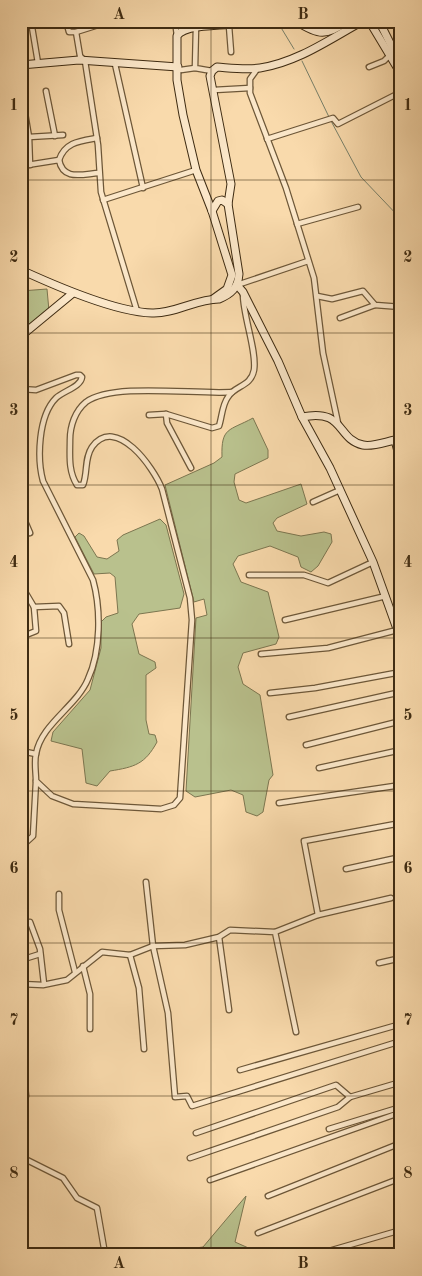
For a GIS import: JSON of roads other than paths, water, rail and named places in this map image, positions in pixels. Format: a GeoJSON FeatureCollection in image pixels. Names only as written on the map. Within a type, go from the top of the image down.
{"type":"FeatureCollection","features":[{"type":"Feature","properties":{"kind":"main road"},"geometry":{"type":"LineString","coordinates":[[213,299],[227,289],[232,275],[212,211],[196,170],[181,106],[177,80],[179,69],[177,36],[181,31],[196,27],[262,21]]}},
{"type":"Feature","properties":{"kind":"main road"},"geometry":{"type":"LineString","coordinates":[[296,21],[320,32],[329,33],[348,21]]}},
{"type":"Feature","properties":{"kind":"main road"},"geometry":{"type":"LineString","coordinates":[[21,270],[73,293],[137,312],[154,313],[228,295],[237,285],[239,274],[228,204],[231,184],[210,76],[212,71],[217,67],[258,68],[298,57],[363,21],[376,22]]}},
{"type":"Feature","properties":{"kind":"main road"},"geometry":{"type":"LineString","coordinates":[[376,22],[390,55],[401,74]]}},
{"type":"Feature","properties":{"kind":"main road"},"geometry":{"type":"LineString","coordinates":[[376,22],[401,65]]}},
{"type":"Feature","properties":{"kind":"main road"},"geometry":{"type":"LineString","coordinates":[[21,65],[85,61],[179,69]]}},
{"type":"Feature","properties":{"kind":"main road"},"geometry":{"type":"LineString","coordinates":[[212,211],[218,201],[222,200],[228,204]]}},
{"type":"Feature","properties":{"kind":"main road"},"geometry":{"type":"LineString","coordinates":[[237,285],[243,292],[278,361],[302,417],[340,490],[373,562],[401,640]]}},
{"type":"Feature","properties":{"kind":"main road"},"geometry":{"type":"LineString","coordinates":[[21,336],[73,293]]}},
{"type":"Feature","properties":{"kind":"main road"},"geometry":{"type":"LineString","coordinates":[[302,417],[322,416],[338,423],[351,438],[364,445],[398,439],[401,463]]}},
{"type":"Feature","properties":{"kind":"street"},"geometry":{"type":"LineString","coordinates":[[31,21],[38,63]]}},
{"type":"Feature","properties":{"kind":"street"},"geometry":{"type":"LineString","coordinates":[[66,21],[69,32],[76,32],[111,21]]}},
{"type":"Feature","properties":{"kind":"street"},"geometry":{"type":"LineString","coordinates":[[175,21],[177,36]]}},
{"type":"Feature","properties":{"kind":"street"},"geometry":{"type":"LineString","coordinates":[[227,24],[231,52]]}},
{"type":"Feature","properties":{"kind":"street"},"geometry":{"type":"LineString","coordinates":[[196,27],[196,68]]}},
{"type":"Feature","properties":{"kind":"street"},"geometry":{"type":"LineString","coordinates":[[76,32],[80,56],[85,61],[97,138],[103,200],[137,312]]}},
{"type":"Feature","properties":{"kind":"street"},"geometry":{"type":"LineString","coordinates":[[320,32],[320,45]]}},
{"type":"Feature","properties":{"kind":"street"},"geometry":{"type":"LineString","coordinates":[[370,67],[384,61],[390,55]]}},
{"type":"Feature","properties":{"kind":"street"},"geometry":{"type":"LineString","coordinates":[[116,64],[143,188]]}},
{"type":"Feature","properties":{"kind":"street"},"geometry":{"type":"LineString","coordinates":[[179,69],[196,68],[212,71]]}},
{"type":"Feature","properties":{"kind":"street"},"geometry":{"type":"LineString","coordinates":[[258,68],[250,79],[250,88],[286,188],[308,261],[317,296],[323,353],[338,423]]}},
{"type":"Feature","properties":{"kind":"street"},"geometry":{"type":"LineString","coordinates":[[214,90],[250,88]]}},
{"type":"Feature","properties":{"kind":"street"},"geometry":{"type":"LineString","coordinates":[[21,89],[29,137],[30,165]]}},
{"type":"Feature","properties":{"kind":"street"},"geometry":{"type":"LineString","coordinates":[[46,90],[55,136]]}},
{"type":"Feature","properties":{"kind":"street"},"geometry":{"type":"LineString","coordinates":[[267,139],[333,118],[338,124],[401,92]]}},
{"type":"Feature","properties":{"kind":"street"},"geometry":{"type":"LineString","coordinates":[[29,137],[63,135]]}},
{"type":"Feature","properties":{"kind":"street"},"geometry":{"type":"LineString","coordinates":[[97,138],[79,141],[68,146],[61,152],[59,160],[62,170],[68,174],[99,173]]}},
{"type":"Feature","properties":{"kind":"street"},"geometry":{"type":"LineString","coordinates":[[21,166],[59,160]]}},
{"type":"Feature","properties":{"kind":"street"},"geometry":{"type":"LineString","coordinates":[[103,200],[196,170]]}},
{"type":"Feature","properties":{"kind":"street"},"geometry":{"type":"LineString","coordinates":[[297,224],[358,207]]}},
{"type":"Feature","properties":{"kind":"street"},"geometry":{"type":"LineString","coordinates":[[237,285],[308,261]]}},
{"type":"Feature","properties":{"kind":"street"},"geometry":{"type":"LineString","coordinates":[[317,296],[332,299],[364,291],[375,305]]}},
{"type":"Feature","properties":{"kind":"street"},"geometry":{"type":"LineString","coordinates":[[149,415],[166,414],[212,428],[219,426],[227,398],[232,392],[249,381],[254,370],[243,306],[243,292]]}},
{"type":"Feature","properties":{"kind":"street"},"geometry":{"type":"LineString","coordinates":[[393,306],[401,303]]}},
{"type":"Feature","properties":{"kind":"street"},"geometry":{"type":"LineString","coordinates":[[340,318],[375,305],[401,307]]}},
{"type":"Feature","properties":{"kind":"street"},"geometry":{"type":"LineString","coordinates":[[21,389],[36,390],[76,375],[82,377],[79,384],[54,400],[49,409],[40,441],[39,457],[43,481],[93,580],[96,592],[97,646],[88,680],[45,736],[36,754],[33,836],[21,847]]}},
{"type":"Feature","properties":{"kind":"street"},"geometry":{"type":"LineString","coordinates":[[36,781],[52,796],[73,804],[161,809],[174,805],[180,798],[192,620],[190,598],[162,489],[158,478],[136,451],[124,441],[113,437],[96,442],[85,464],[83,485],[76,485],[69,462],[70,432],[78,410],[88,401],[105,395],[168,390],[213,394],[232,392]]}},
{"type":"Feature","properties":{"kind":"street"},"geometry":{"type":"LineString","coordinates":[[166,414],[167,423],[191,468]]}},
{"type":"Feature","properties":{"kind":"street"},"geometry":{"type":"LineString","coordinates":[[313,502],[340,490]]}},
{"type":"Feature","properties":{"kind":"street"},"geometry":{"type":"LineString","coordinates":[[21,512],[30,533]]}},
{"type":"Feature","properties":{"kind":"street"},"geometry":{"type":"LineString","coordinates":[[249,575],[304,575],[328,582],[373,562]]}},
{"type":"Feature","properties":{"kind":"street"},"geometry":{"type":"LineString","coordinates":[[21,585],[34,607],[36,631],[21,637]]}},
{"type":"Feature","properties":{"kind":"street"},"geometry":{"type":"LineString","coordinates":[[285,620],[386,596]]}},
{"type":"Feature","properties":{"kind":"street"},"geometry":{"type":"LineString","coordinates":[[34,607],[59,606],[64,613],[69,644]]}},
{"type":"Feature","properties":{"kind":"street"},"geometry":{"type":"LineString","coordinates":[[261,654],[328,648],[397,630]]}},
{"type":"Feature","properties":{"kind":"street"},"geometry":{"type":"LineString","coordinates":[[270,692],[315,688],[401,672]]}},
{"type":"Feature","properties":{"kind":"street"},"geometry":{"type":"LineString","coordinates":[[289,717],[401,692]]}},
{"type":"Feature","properties":{"kind":"street"},"geometry":{"type":"LineString","coordinates":[[306,745],[401,721]]}},
{"type":"Feature","properties":{"kind":"street"},"geometry":{"type":"LineString","coordinates":[[319,768],[401,750]]}},
{"type":"Feature","properties":{"kind":"street"},"geometry":{"type":"LineString","coordinates":[[21,752],[36,754]]}},
{"type":"Feature","properties":{"kind":"street"},"geometry":{"type":"LineString","coordinates":[[279,803],[401,785]]}},
{"type":"Feature","properties":{"kind":"street"},"geometry":{"type":"LineString","coordinates":[[318,915],[304,840],[401,823]]}},
{"type":"Feature","properties":{"kind":"street"},"geometry":{"type":"LineString","coordinates":[[346,870],[401,857]]}},
{"type":"Feature","properties":{"kind":"street"},"geometry":{"type":"LineString","coordinates":[[146,882],[153,946],[168,1013],[174,1097],[188,1096],[192,1106],[401,1041]]}},
{"type":"Feature","properties":{"kind":"street"},"geometry":{"type":"LineString","coordinates":[[59,894],[59,910],[75,972]]}},
{"type":"Feature","properties":{"kind":"street"},"geometry":{"type":"LineString","coordinates":[[21,984],[44,984],[67,980],[82,966],[102,952],[130,955],[153,946],[185,945],[219,937],[230,930],[275,932],[318,915],[391,898]]}},
{"type":"Feature","properties":{"kind":"street"},"geometry":{"type":"LineString","coordinates":[[21,924],[30,922],[40,954],[44,984]]}},
{"type":"Feature","properties":{"kind":"street"},"geometry":{"type":"LineString","coordinates":[[275,932],[296,1032]]}},
{"type":"Feature","properties":{"kind":"street"},"geometry":{"type":"LineString","coordinates":[[219,937],[229,1010]]}},
{"type":"Feature","properties":{"kind":"street"},"geometry":{"type":"LineString","coordinates":[[24,959],[40,954]]}},
{"type":"Feature","properties":{"kind":"street"},"geometry":{"type":"LineString","coordinates":[[130,955],[139,988],[144,1048]]}},
{"type":"Feature","properties":{"kind":"street"},"geometry":{"type":"LineString","coordinates":[[379,963],[401,958]]}},
{"type":"Feature","properties":{"kind":"street"},"geometry":{"type":"LineString","coordinates":[[82,966],[90,994],[90,1029]]}},
{"type":"Feature","properties":{"kind":"street"},"geometry":{"type":"LineString","coordinates":[[240,1070],[401,1024]]}},
{"type":"Feature","properties":{"kind":"street"},"geometry":{"type":"LineString","coordinates":[[190,1158],[338,1107],[350,1097],[401,1082]]}},
{"type":"Feature","properties":{"kind":"street"},"geometry":{"type":"LineString","coordinates":[[21,1085],[25,1086],[26,1096],[21,1100]]}},
{"type":"Feature","properties":{"kind":"street"},"geometry":{"type":"LineString","coordinates":[[196,1132],[336,1085],[350,1097]]}},
{"type":"Feature","properties":{"kind":"street"},"geometry":{"type":"LineString","coordinates":[[329,1129],[401,1107]]}},
{"type":"Feature","properties":{"kind":"street"},"geometry":{"type":"LineString","coordinates":[[210,1180],[399,1113],[401,1119]]}},
{"type":"Feature","properties":{"kind":"street"},"geometry":{"type":"LineString","coordinates":[[268,1196],[401,1143]]}},
{"type":"Feature","properties":{"kind":"street"},"geometry":{"type":"LineString","coordinates":[[21,1157],[63,1178],[77,1198],[97,1208],[105,1254]]}},
{"type":"Feature","properties":{"kind":"street"},"geometry":{"type":"LineString","coordinates":[[258,1233],[401,1178]]}},
{"type":"Feature","properties":{"kind":"street"},"geometry":{"type":"LineString","coordinates":[[314,1255],[401,1230]]}},
{"type":"Feature","properties":{"kind":"waterway"},"geometry":{"type":"LineString","coordinates":[[277,21],[294,49]]}},
{"type":"Feature","properties":{"kind":"waterway"},"geometry":{"type":"LineString","coordinates":[[302,61],[329,117]]}},
{"type":"Feature","properties":{"kind":"waterway"},"geometry":{"type":"LineString","coordinates":[[331,121],[361,177],[401,219]]}}]}
